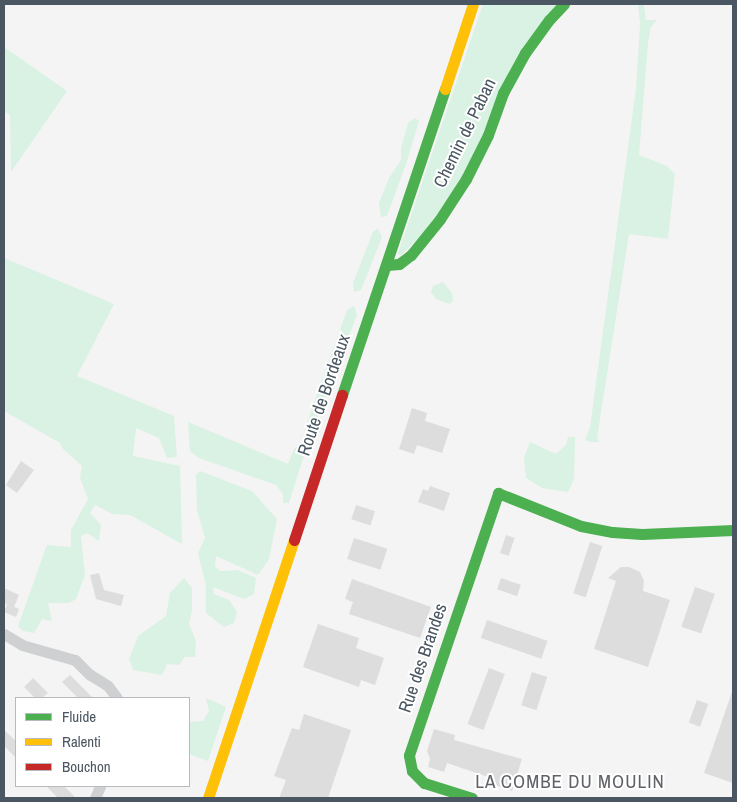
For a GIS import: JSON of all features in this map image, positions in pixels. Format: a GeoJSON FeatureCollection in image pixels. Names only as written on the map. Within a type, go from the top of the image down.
{"type":"FeatureCollection","features":[{"type":"Feature","properties":{"kind":"street","name":"Route de Bordeaux"},"geometry":{"type":"LineString","coordinates":[[208,798],[473,4]]}},
{"type":"Feature","properties":{"kind":"street","name":"Chemin de Paban"},"geometry":{"type":"LineString","coordinates":[[387,265],[400,264],[411,254],[440,219],[466,179],[488,135],[503,93],[525,53],[549,20],[564,4]]}},
{"type":"Feature","properties":{"kind":"street","name":"Rue des Brandes"},"geometry":{"type":"LineString","coordinates":[[472,798],[424,783],[412,772],[409,755],[498,493],[581,526],[612,532],[642,534],[733,530]]}},
{"type":"Feature","properties":{"kind":"street"},"geometry":{"type":"LineString","coordinates":[[4,634],[22,645],[75,660],[89,674],[108,686],[116,697]]}},
{"type":"Feature","properties":{"kind":"green space"},"geometry":{"type":"Polygon","coordinates":[[[483,4],[565,4],[549,20],[439,218],[400,256],[398,253],[483,4]]]}},
{"type":"Feature","properties":{"kind":"green space"},"geometry":{"type":"Polygon","coordinates":[[[638,4],[644,4],[646,20],[657,20],[651,27],[648,43],[639,155],[667,166],[675,174],[668,239],[629,234],[597,438],[599,442],[591,442],[585,440],[590,427],[636,89],[640,24],[638,4]]]}},
{"type":"Feature","properties":{"kind":"green space"},"geometry":{"type":"Polygon","coordinates":[[[4,47],[67,91],[11,172],[10,115],[4,111],[4,47]]]}},
{"type":"Feature","properties":{"kind":"green space"},"geometry":{"type":"Polygon","coordinates":[[[415,118],[419,121],[406,164],[387,216],[381,217],[379,203],[389,178],[401,160],[401,149],[408,123],[415,118]]]}},
{"type":"Feature","properties":{"kind":"green space"},"geometry":{"type":"Polygon","coordinates":[[[378,228],[382,237],[361,290],[354,292],[353,283],[373,232],[378,228]]]}},
{"type":"Feature","properties":{"kind":"green space"},"geometry":{"type":"Polygon","coordinates":[[[4,258],[114,304],[77,376],[174,416],[177,457],[167,458],[159,438],[136,428],[133,456],[180,466],[182,544],[130,515],[112,514],[95,505],[90,513],[101,525],[99,541],[87,533],[81,536],[85,575],[76,599],[69,603],[48,603],[52,621],[42,619],[34,633],[23,631],[18,626],[47,545],[71,547],[71,530],[88,499],[80,478],[82,466],[62,448],[60,443],[4,411],[4,258]]]}},
{"type":"Feature","properties":{"kind":"green space"},"geometry":{"type":"Polygon","coordinates":[[[443,282],[452,293],[453,301],[449,304],[436,299],[431,292],[433,286],[443,282]]]}},
{"type":"Feature","properties":{"kind":"green space"},"geometry":{"type":"Polygon","coordinates":[[[354,306],[357,315],[313,430],[309,434],[305,429],[322,380],[347,310],[354,306]]]}},
{"type":"Feature","properties":{"kind":"green space"},"geometry":{"type":"Polygon","coordinates":[[[188,422],[288,464],[294,449],[301,443],[307,446],[289,503],[283,503],[283,494],[276,485],[199,458],[190,451],[188,422]]]}},
{"type":"Feature","properties":{"kind":"green space"},"geometry":{"type":"Polygon","coordinates":[[[568,437],[575,437],[574,479],[568,492],[542,488],[526,478],[524,458],[530,442],[556,454],[566,445],[568,437]]]}},
{"type":"Feature","properties":{"kind":"green space"},"geometry":{"type":"Polygon","coordinates":[[[200,471],[252,491],[277,519],[269,559],[258,575],[216,556],[215,566],[220,571],[237,570],[256,578],[254,594],[244,599],[213,587],[214,594],[229,600],[237,612],[234,623],[224,627],[206,613],[206,585],[198,553],[205,538],[197,510],[196,475],[200,471]]]}},
{"type":"Feature","properties":{"kind":"green space"},"geometry":{"type":"Polygon","coordinates":[[[184,578],[192,588],[192,610],[189,624],[196,641],[195,657],[185,657],[179,665],[167,664],[162,675],[133,670],[129,659],[138,636],[166,616],[170,593],[184,578]]]}},
{"type":"Feature","properties":{"kind":"green space"},"geometry":{"type":"Polygon","coordinates":[[[206,698],[226,707],[208,761],[190,754],[190,722],[203,721],[209,711],[206,698]]]}},
{"type":"Feature","properties":{"kind":"building"},"geometry":{"type":"Polygon","coordinates":[[[412,408],[427,413],[425,421],[450,429],[442,453],[417,445],[414,454],[399,449],[412,408]]]}},
{"type":"Feature","properties":{"kind":"building"},"geometry":{"type":"Polygon","coordinates":[[[21,461],[34,470],[17,493],[6,485],[21,461]]]}},
{"type":"Feature","properties":{"kind":"building"},"geometry":{"type":"Polygon","coordinates":[[[430,486],[450,493],[444,511],[418,502],[423,489],[428,491],[430,486]]]}},
{"type":"Feature","properties":{"kind":"building"},"geometry":{"type":"Polygon","coordinates":[[[356,505],[375,511],[370,525],[351,519],[356,505]]]}},
{"type":"Feature","properties":{"kind":"building"},"geometry":{"type":"Polygon","coordinates":[[[506,535],[515,538],[509,556],[500,553],[506,535]]]}},
{"type":"Feature","properties":{"kind":"building"},"geometry":{"type":"Polygon","coordinates":[[[354,538],[387,549],[380,570],[347,559],[354,538]]]}},
{"type":"Feature","properties":{"kind":"building"},"geometry":{"type":"Polygon","coordinates":[[[590,542],[602,546],[586,597],[573,593],[590,542]]]}},
{"type":"Feature","properties":{"kind":"building"},"geometry":{"type":"Polygon","coordinates":[[[621,567],[629,567],[640,572],[644,581],[643,591],[670,600],[648,667],[594,649],[616,581],[608,578],[621,567]]]}},
{"type":"Feature","properties":{"kind":"building"},"geometry":{"type":"Polygon","coordinates":[[[99,573],[104,590],[124,595],[121,606],[96,599],[90,575],[99,573]]]}},
{"type":"Feature","properties":{"kind":"building"},"geometry":{"type":"Polygon","coordinates":[[[501,578],[521,585],[517,596],[497,589],[501,578]]]}},
{"type":"Feature","properties":{"kind":"building"},"geometry":{"type":"Polygon","coordinates":[[[352,579],[431,607],[420,638],[349,614],[353,602],[345,599],[352,579]]]}},
{"type":"Feature","properties":{"kind":"building"},"geometry":{"type":"Polygon","coordinates":[[[695,587],[715,594],[701,634],[681,627],[695,587]]]}},
{"type":"Feature","properties":{"kind":"building"},"geometry":{"type":"Polygon","coordinates":[[[4,588],[19,595],[14,607],[19,609],[16,617],[4,612],[7,604],[4,603],[4,588]]]}},
{"type":"Feature","properties":{"kind":"building"},"geometry":{"type":"Polygon","coordinates":[[[487,620],[548,641],[541,659],[481,638],[487,620]]]}},
{"type":"Feature","properties":{"kind":"building"},"geometry":{"type":"Polygon","coordinates":[[[318,624],[359,638],[356,648],[384,658],[375,685],[361,680],[359,687],[303,667],[318,624]]]}},
{"type":"Feature","properties":{"kind":"building"},"geometry":{"type":"Polygon","coordinates":[[[489,668],[505,674],[483,730],[467,724],[489,668]]]}},
{"type":"Feature","properties":{"kind":"building"},"geometry":{"type":"Polygon","coordinates":[[[532,672],[547,677],[536,710],[521,705],[532,672]]]}},
{"type":"Feature","properties":{"kind":"building"},"geometry":{"type":"Polygon","coordinates":[[[70,675],[92,697],[77,697],[62,682],[70,675]]]}},
{"type":"Feature","properties":{"kind":"building"},"geometry":{"type":"Polygon","coordinates":[[[33,678],[48,693],[43,697],[34,697],[24,687],[33,678]]]}},
{"type":"Feature","properties":{"kind":"building"},"geometry":{"type":"Polygon","coordinates":[[[733,692],[733,783],[704,773],[733,692]]]}},
{"type":"Feature","properties":{"kind":"building"},"geometry":{"type":"Polygon","coordinates":[[[697,700],[708,704],[700,727],[689,723],[697,700]]]}},
{"type":"Feature","properties":{"kind":"building"},"geometry":{"type":"Polygon","coordinates":[[[304,714],[351,730],[328,798],[279,798],[286,780],[274,776],[292,728],[299,730],[304,714]]]}},
{"type":"Feature","properties":{"kind":"building"},"geometry":{"type":"Polygon","coordinates":[[[434,729],[455,735],[454,740],[522,759],[512,791],[489,783],[491,778],[447,763],[444,772],[428,767],[430,759],[427,751],[434,729]]]}},
{"type":"Feature","properties":{"kind":"building"},"geometry":{"type":"Polygon","coordinates":[[[4,730],[15,740],[15,757],[4,746],[4,730]]]}},
{"type":"Feature","properties":{"kind":"building"},"geometry":{"type":"Polygon","coordinates":[[[47,787],[65,787],[76,798],[58,798],[47,787]]]}},
{"type":"Feature","properties":{"kind":"traffic: fast"},"geometry":{"type":"LineString","coordinates":[[387,265],[399,264],[411,255],[440,219],[466,179],[488,135],[503,93],[525,53],[549,20],[564,4]]}},
{"type":"Feature","properties":{"kind":"traffic: fast"},"geometry":{"type":"LineString","coordinates":[[342,395],[445,89]]}},
{"type":"Feature","properties":{"kind":"traffic: fast"},"geometry":{"type":"LineString","coordinates":[[472,798],[424,783],[412,771],[409,755],[498,493],[581,526],[612,532],[642,534],[733,530]]}},
{"type":"Feature","properties":{"kind":"traffic: slow"},"geometry":{"type":"LineString","coordinates":[[445,89],[473,4]]}},
{"type":"Feature","properties":{"kind":"traffic: slow"},"geometry":{"type":"LineString","coordinates":[[208,798],[294,540]]}},
{"type":"Feature","properties":{"kind":"traffic: jam"},"geometry":{"type":"LineString","coordinates":[[294,540],[342,395]]}},
{"type":"Feature","properties":{"kind":"district","name":"LA COMBE DU MOULIN"},"geometry":{"type":"Point","coordinates":[570,782]}}]}
